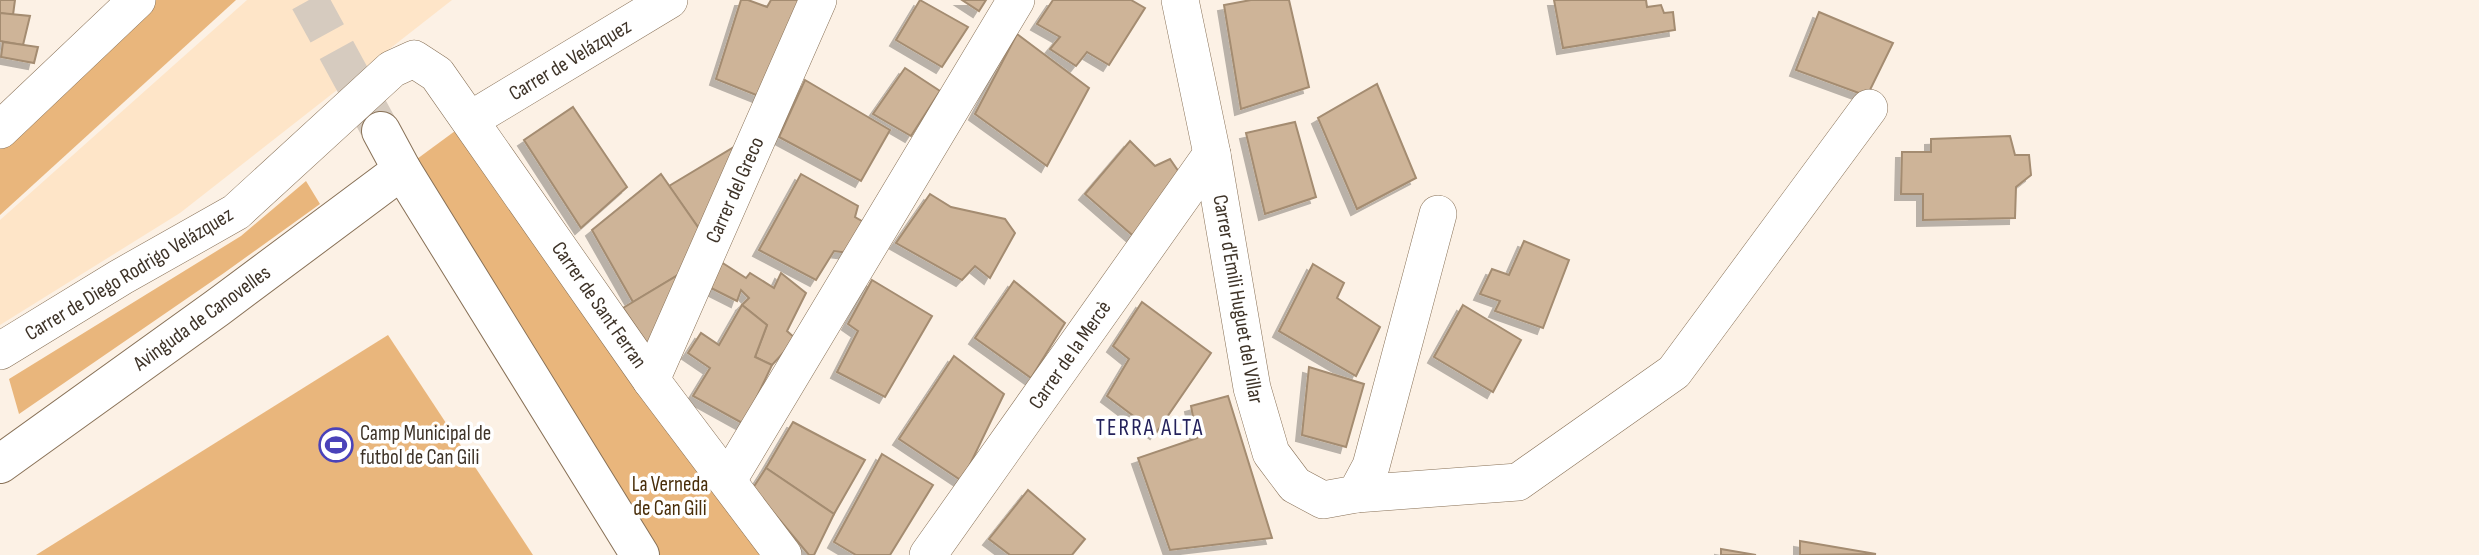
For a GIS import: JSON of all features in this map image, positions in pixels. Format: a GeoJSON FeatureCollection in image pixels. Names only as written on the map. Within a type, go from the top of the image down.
{"type":"FeatureCollection","features":[{"type":"Feature","properties":{"kind":"street"},"geometry":{"type":"LineString","coordinates":[[0,131],[137,0]]}},
{"type":"Feature","properties":{"kind":"street","name":"Carrer de Velázquez"},"geometry":{"type":"LineString","coordinates":[[470,120],[669,0]]}},
{"type":"Feature","properties":{"kind":"street","name":"Carrer del Greco"},"geometry":{"type":"LineString","coordinates":[[651,380],[818,0]]}},
{"type":"Feature","properties":{"kind":"street"},"geometry":{"type":"LineString","coordinates":[[728,480],[1016,0]]}},
{"type":"Feature","properties":{"kind":"street","name":"Carrer d'Emili Huguet del Villar"},"geometry":{"type":"LineString","coordinates":[[1180,0],[1212,154],[1252,388],[1271,453],[1296,485],[1323,500],[1356,494],[1518,482],[1674,372],[1869,108]]}},
{"type":"Feature","properties":{"kind":"street","name":"Carrer de Sant Ferran"},"geometry":{"type":"LineString","coordinates":[[414,59],[437,74],[651,380],[783,555]]}},
{"type":"Feature","properties":{"kind":"street","name":"Carrer de Diego Rodrigo Velázquez"},"geometry":{"type":"LineString","coordinates":[[0,351],[121,277],[236,212],[391,69],[414,59]]}},
{"type":"Feature","properties":{"kind":"street"},"geometry":{"type":"LineString","coordinates":[[380,131],[640,555]]}},
{"type":"Feature","properties":{"kind":"street","name":"Carrer de la Mercè"},"geometry":{"type":"LineString","coordinates":[[928,555],[1212,154]]}},
{"type":"Feature","properties":{"kind":"street","name":"Avinguda de Canovelles"},"geometry":{"type":"LineString","coordinates":[[0,464],[217,308],[402,170]]}},
{"type":"Feature","properties":{"kind":"street"},"geometry":{"type":"LineString","coordinates":[[1356,494],[1371,466],[1438,214]]}},
{"type":"Feature","properties":{"kind":"shaded area"},"geometry":{"type":"Polygon","coordinates":[[[247,0],[452,0],[180,213],[0,325],[0,220],[247,0]]]}},
{"type":"Feature","properties":{"kind":"green space"},"geometry":{"type":"Polygon","coordinates":[[[145,0],[236,0],[0,215],[0,146],[145,0]]]}},
{"type":"Feature","properties":{"kind":"green space","name":"La Verneda de Can Gili"},"geometry":{"type":"Polygon","coordinates":[[[470,120],[783,555],[640,555],[402,170],[470,120]]]}},
{"type":"Feature","properties":{"kind":"green space"},"geometry":{"type":"Polygon","coordinates":[[[306,181],[320,204],[19,414],[9,379],[241,236],[306,181]]]}},
{"type":"Feature","properties":{"kind":"green space","name":"Camp Municipal de futbol de Can Gili"},"geometry":{"type":"Polygon","coordinates":[[[388,335],[533,555],[36,555],[388,335]]]}},
{"type":"Feature","properties":{"kind":"building"},"geometry":{"type":"Polygon","coordinates":[[[0,0],[15,0],[13,15],[0,13],[0,0]]]}},
{"type":"Feature","properties":{"kind":"building"},"geometry":{"type":"Polygon","coordinates":[[[741,0],[767,7],[771,0],[797,0],[815,8],[774,102],[716,79],[741,0]]]}},
{"type":"Feature","properties":{"kind":"building"},"geometry":{"type":"Polygon","coordinates":[[[920,0],[968,27],[942,67],[896,40],[920,0]]]}},
{"type":"Feature","properties":{"kind":"building"},"geometry":{"type":"Polygon","coordinates":[[[962,0],[986,0],[979,11],[962,0]]]}},
{"type":"Feature","properties":{"kind":"building"},"geometry":{"type":"Polygon","coordinates":[[[1053,0],[1131,0],[1145,8],[1109,65],[1087,52],[1076,66],[1050,49],[1060,37],[1037,24],[1053,0]]]}},
{"type":"Feature","properties":{"kind":"building"},"geometry":{"type":"Polygon","coordinates":[[[1251,0],[1289,0],[1309,87],[1241,109],[1224,5],[1251,0]]]}},
{"type":"Feature","properties":{"kind":"building"},"geometry":{"type":"Polygon","coordinates":[[[1554,0],[1646,0],[1647,7],[1661,5],[1664,13],[1673,12],[1675,30],[1563,48],[1554,0]]]}},
{"type":"Feature","properties":{"kind":"building"},"geometry":{"type":"Polygon","coordinates":[[[1819,12],[1893,43],[1867,96],[1796,70],[1819,12]]]}},
{"type":"Feature","properties":{"kind":"building"},"geometry":{"type":"Polygon","coordinates":[[[0,13],[30,16],[23,45],[0,41],[0,13]]]}},
{"type":"Feature","properties":{"kind":"building"},"geometry":{"type":"Polygon","coordinates":[[[1017,34],[1089,88],[1047,166],[975,114],[1017,34]]]}},
{"type":"Feature","properties":{"kind":"building"},"geometry":{"type":"Polygon","coordinates":[[[3,42],[38,47],[34,63],[1,57],[3,42]]]}},
{"type":"Feature","properties":{"kind":"building"},"geometry":{"type":"Polygon","coordinates":[[[905,68],[940,91],[911,136],[873,114],[905,68]]]}},
{"type":"Feature","properties":{"kind":"building"},"geometry":{"type":"Polygon","coordinates":[[[805,80],[890,130],[861,181],[779,137],[805,80]]]}},
{"type":"Feature","properties":{"kind":"building"},"geometry":{"type":"Polygon","coordinates":[[[1377,84],[1416,178],[1357,209],[1318,118],[1377,84]]]}},
{"type":"Feature","properties":{"kind":"building"},"geometry":{"type":"Polygon","coordinates":[[[573,107],[627,187],[581,228],[524,140],[573,107]]]}},
{"type":"Feature","properties":{"kind":"building"},"geometry":{"type":"Polygon","coordinates":[[[1295,122],[1316,197],[1265,214],[1246,133],[1295,122]]]}},
{"type":"Feature","properties":{"kind":"building"},"geometry":{"type":"Polygon","coordinates":[[[2010,136],[2015,155],[2029,155],[2031,175],[2016,187],[2015,218],[1923,220],[1923,194],[1901,194],[1902,152],[1931,152],[1931,139],[2010,136]]]}},
{"type":"Feature","properties":{"kind":"building"},"geometry":{"type":"Polygon","coordinates":[[[1130,141],[1155,166],[1170,159],[1183,178],[1139,241],[1085,194],[1130,141]]]}},
{"type":"Feature","properties":{"kind":"building"},"geometry":{"type":"Polygon","coordinates":[[[739,144],[702,233],[669,186],[739,144]]]}},
{"type":"Feature","properties":{"kind":"building"},"geometry":{"type":"Polygon","coordinates":[[[661,174],[702,233],[688,269],[633,302],[592,230],[661,174]]]}},
{"type":"Feature","properties":{"kind":"building"},"geometry":{"type":"Polygon","coordinates":[[[801,174],[858,206],[855,217],[867,224],[849,253],[834,251],[816,280],[759,250],[801,174]]]}},
{"type":"Feature","properties":{"kind":"building"},"geometry":{"type":"Polygon","coordinates":[[[930,194],[951,207],[1005,219],[1015,233],[990,278],[975,266],[962,280],[896,243],[930,194]]]}},
{"type":"Feature","properties":{"kind":"building"},"geometry":{"type":"Polygon","coordinates":[[[1524,241],[1569,260],[1543,328],[1495,311],[1500,301],[1480,294],[1492,269],[1509,275],[1524,241]]]}},
{"type":"Feature","properties":{"kind":"building"},"geometry":{"type":"Polygon","coordinates":[[[718,260],[746,278],[750,273],[774,288],[781,273],[806,293],[787,331],[796,339],[772,365],[755,357],[767,325],[742,305],[749,298],[741,290],[737,301],[707,286],[718,260]]]}},
{"type":"Feature","properties":{"kind":"building"},"geometry":{"type":"Polygon","coordinates":[[[1313,264],[1344,283],[1337,298],[1380,327],[1356,376],[1279,331],[1313,264]]]}},
{"type":"Feature","properties":{"kind":"building"},"geometry":{"type":"Polygon","coordinates":[[[688,269],[654,354],[623,308],[688,269]]]}},
{"type":"Feature","properties":{"kind":"building"},"geometry":{"type":"Polygon","coordinates":[[[872,280],[932,316],[885,397],[837,372],[858,331],[848,324],[872,280]]]}},
{"type":"Feature","properties":{"kind":"building"},"geometry":{"type":"Polygon","coordinates":[[[1014,281],[1065,323],[1031,378],[975,338],[1014,281]]]}},
{"type":"Feature","properties":{"kind":"building"},"geometry":{"type":"Polygon","coordinates":[[[1142,302],[1211,353],[1156,433],[1107,396],[1129,359],[1113,346],[1142,302]]]}},
{"type":"Feature","properties":{"kind":"building"},"geometry":{"type":"Polygon","coordinates":[[[742,305],[767,325],[755,357],[772,365],[744,424],[693,396],[710,368],[688,353],[701,333],[719,345],[742,305]]]}},
{"type":"Feature","properties":{"kind":"building"},"geometry":{"type":"Polygon","coordinates":[[[1463,305],[1521,340],[1493,392],[1434,357],[1463,305]]]}},
{"type":"Feature","properties":{"kind":"building"},"geometry":{"type":"Polygon","coordinates":[[[954,356],[1004,394],[962,481],[899,439],[954,356]]]}},
{"type":"Feature","properties":{"kind":"building"},"geometry":{"type":"Polygon","coordinates":[[[1309,367],[1364,384],[1346,447],[1302,435],[1309,367]]]}},
{"type":"Feature","properties":{"kind":"building"},"geometry":{"type":"Polygon","coordinates":[[[1228,396],[1272,538],[1170,550],[1138,458],[1197,438],[1191,406],[1228,396]]]}},
{"type":"Feature","properties":{"kind":"building"},"geometry":{"type":"Polygon","coordinates":[[[793,422],[865,460],[834,514],[766,468],[793,422]]]}},
{"type":"Feature","properties":{"kind":"building"},"geometry":{"type":"Polygon","coordinates":[[[882,454],[933,485],[890,555],[856,555],[834,542],[882,454]]]}},
{"type":"Feature","properties":{"kind":"building"},"geometry":{"type":"Polygon","coordinates":[[[766,468],[834,514],[814,555],[809,555],[753,488],[766,468]]]}},
{"type":"Feature","properties":{"kind":"building"},"geometry":{"type":"Polygon","coordinates":[[[1028,490],[1085,539],[1072,555],[1010,555],[989,539],[1028,490]]]}},
{"type":"Feature","properties":{"kind":"building"},"geometry":{"type":"Polygon","coordinates":[[[1800,541],[1876,554],[1800,555],[1800,541]]]}},
{"type":"Feature","properties":{"kind":"building"},"geometry":{"type":"Polygon","coordinates":[[[1721,549],[1756,555],[1721,555],[1721,549]]]}},
{"type":"Feature","properties":{"kind":"tunnel"},"geometry":{"type":"LineString","coordinates":[[309,0],[378,126]]}},
{"type":"Feature","properties":{"kind":"place","name":"Camp Municipal de futbol de Can Gili"},"geometry":{"type":"Point","coordinates":[336,445]}},
{"type":"Feature","properties":{"kind":"district","name":"TERRA ALTA"},"geometry":{"type":"Point","coordinates":[1150,428]}}]}
